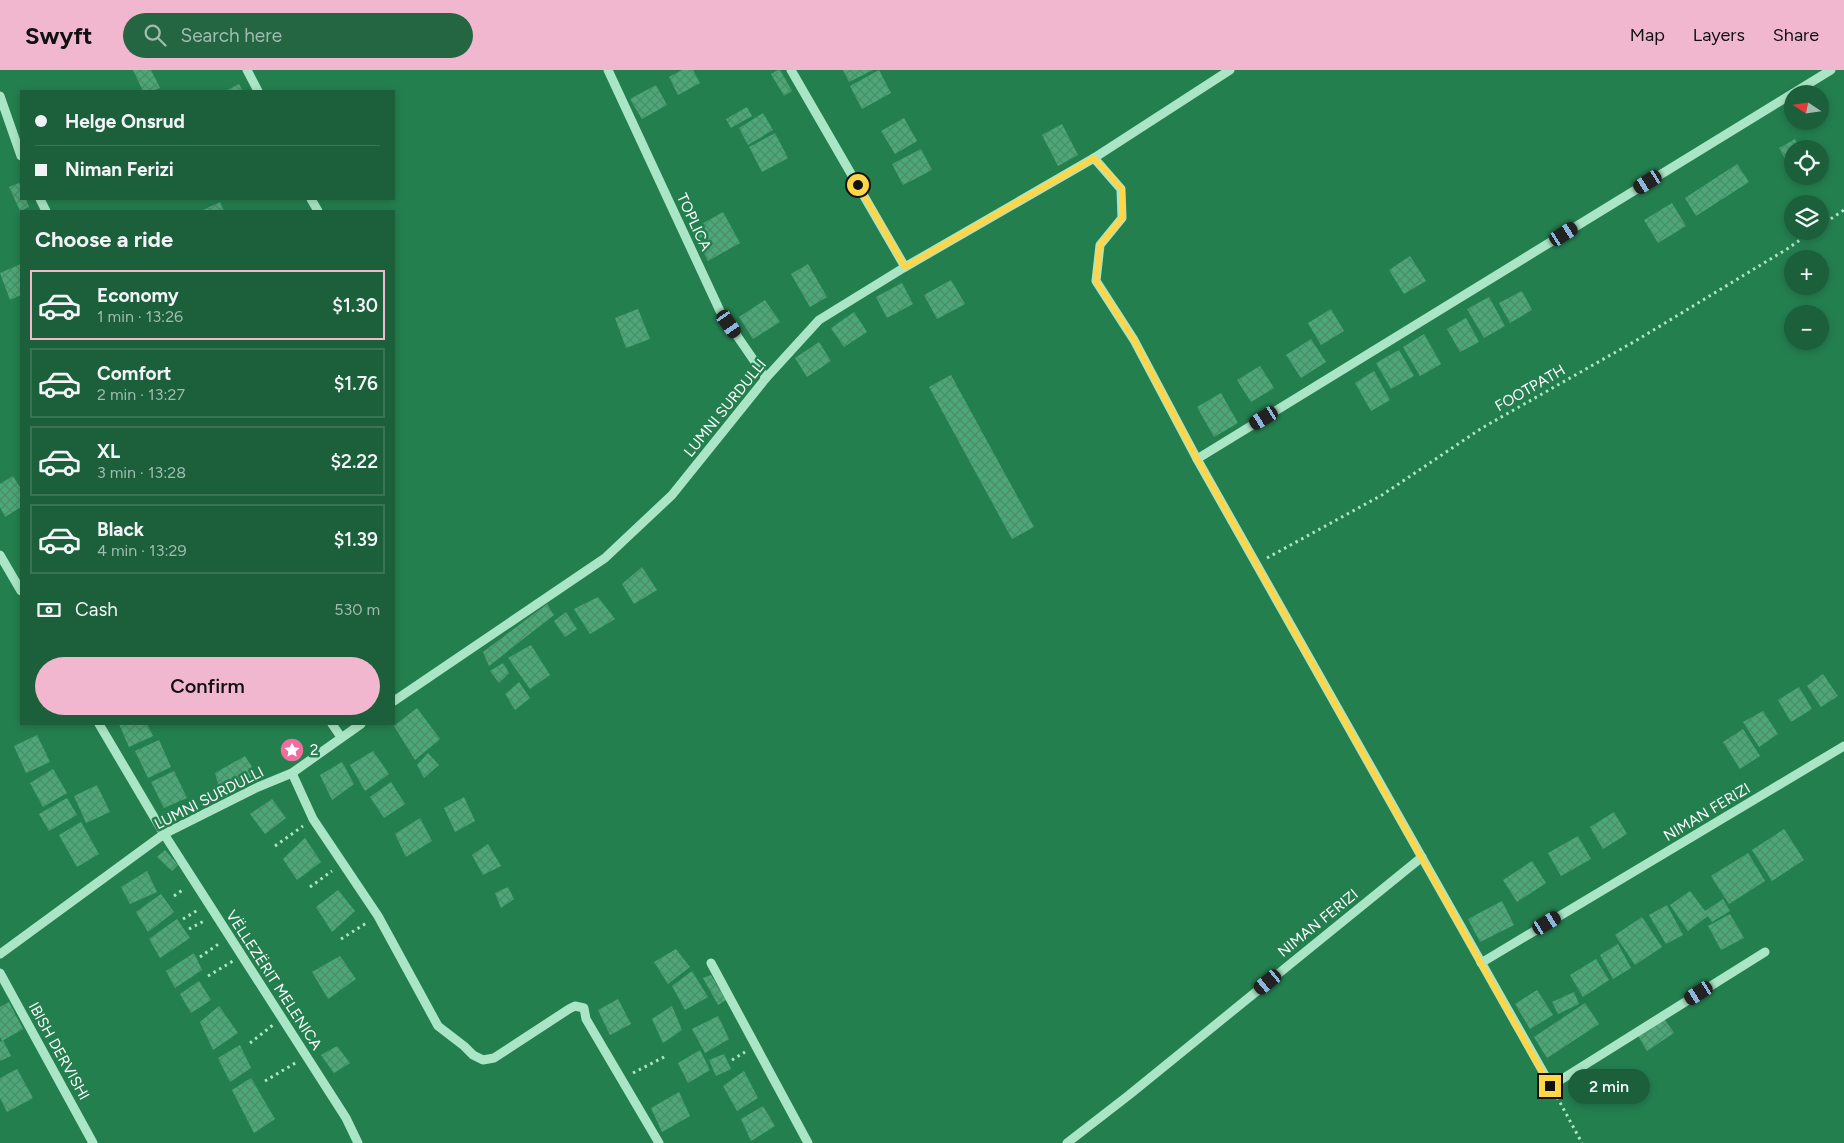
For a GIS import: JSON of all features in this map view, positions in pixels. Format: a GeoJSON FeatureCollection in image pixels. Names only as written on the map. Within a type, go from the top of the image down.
{"type":"FeatureCollection","features":[{"type":"Feature","properties":{"kind":"street"},"geometry":{"type":"LineString","coordinates":[[247,70],[257,90]]}},
{"type":"Feature","properties":{"kind":"street","name":"TOPLICA"},"geometry":{"type":"LineString","coordinates":[[608,70],[720,311],[766,378]]}},
{"type":"Feature","properties":{"kind":"street"},"geometry":{"type":"LineString","coordinates":[[791,70],[905,267]]}},
{"type":"Feature","properties":{"kind":"street","name":"LUMNI SURDULLI"},"geometry":{"type":"LineString","coordinates":[[395,700],[605,558],[672,495],[766,378],[819,320],[905,267],[1094,158],[1230,70]]}},
{"type":"Feature","properties":{"kind":"street"},"geometry":{"type":"LineString","coordinates":[[1197,459],[1831,70]]}},
{"type":"Feature","properties":{"kind":"street"},"geometry":{"type":"LineString","coordinates":[[0,96],[20,153]]}},
{"type":"Feature","properties":{"kind":"street"},"geometry":{"type":"LineString","coordinates":[[1094,158],[1122,189],[1122,218],[1100,245],[1096,281],[1134,340],[1197,459],[1550,1086],[1765,952]]}},
{"type":"Feature","properties":{"kind":"street"},"geometry":{"type":"LineString","coordinates":[[0,554],[20,589]]}},
{"type":"Feature","properties":{"kind":"street","name":"VËLLEZËRIT MELENICA"},"geometry":{"type":"LineString","coordinates":[[100,725],[164,834],[346,1118],[358,1143]]}},
{"type":"Feature","properties":{"kind":"street"},"geometry":{"type":"LineString","coordinates":[[333,725],[341,737]]}},
{"type":"Feature","properties":{"kind":"street","name":"LUMNI SURDULLI"},"geometry":{"type":"LineString","coordinates":[[0,954],[164,834],[258,787],[292,773],[359,725]]}},
{"type":"Feature","properties":{"kind":"street","name":"NIMAN FERIZI"},"geometry":{"type":"LineString","coordinates":[[1481,962],[1844,746]]}},
{"type":"Feature","properties":{"kind":"street"},"geometry":{"type":"LineString","coordinates":[[292,773],[313,819],[378,916],[438,1026],[473,1055],[483,1060],[494,1058],[569,1009],[581,1006],[584,1008],[586,1019],[658,1143]]}},
{"type":"Feature","properties":{"kind":"street","name":"NIMAN FERIZI"},"geometry":{"type":"LineString","coordinates":[[1067,1143],[1145,1083],[1422,857]]}},
{"type":"Feature","properties":{"kind":"street"},"geometry":{"type":"LineString","coordinates":[[711,963],[808,1143]]}},
{"type":"Feature","properties":{"kind":"street","name":"IBISH DERVISHI"},"geometry":{"type":"LineString","coordinates":[[0,973],[93,1143]]}},
{"type":"Feature","properties":{"kind":"path"},"geometry":{"type":"LineString","coordinates":[[1829,220],[1844,210]]}},
{"type":"Feature","properties":{"kind":"path","name":"FOOTPATH"},"geometry":{"type":"LineString","coordinates":[[1257,564],[1382,495],[1482,428],[1637,340],[1800,240]]}},
{"type":"Feature","properties":{"kind":"path"},"geometry":{"type":"LineString","coordinates":[[275,846],[313,819]]}},
{"type":"Feature","properties":{"kind":"path"},"geometry":{"type":"LineString","coordinates":[[310,887],[343,864]]}},
{"type":"Feature","properties":{"kind":"path"},"geometry":{"type":"LineString","coordinates":[[341,939],[378,916]]}},
{"type":"Feature","properties":{"kind":"path"},"geometry":{"type":"LineString","coordinates":[[200,957],[230,936]]}},
{"type":"Feature","properties":{"kind":"path"},"geometry":{"type":"LineString","coordinates":[[208,976],[242,955]]}},
{"type":"Feature","properties":{"kind":"path"},"geometry":{"type":"LineString","coordinates":[[250,1042],[283,1018]]}},
{"type":"Feature","properties":{"kind":"path"},"geometry":{"type":"LineString","coordinates":[[265,1081],[307,1056]]}},
{"type":"Feature","properties":{"kind":"path"},"geometry":{"type":"LineString","coordinates":[[621,1079],[666,1056]]}},
{"type":"Feature","properties":{"kind":"path"},"geometry":{"type":"LineString","coordinates":[[1550,1086],[1582,1143]]}},
{"type":"Feature","properties":{"kind":"building"},"geometry":{"type":"Polygon","coordinates":[[[133,70],[151,70],[160,88],[143,90],[133,70]]]}},
{"type":"Feature","properties":{"kind":"building"},"geometry":{"type":"Polygon","coordinates":[[[682,70],[693,70],[700,83],[678,95],[669,77],[682,70]]]}},
{"type":"Feature","properties":{"kind":"building"},"geometry":{"type":"Polygon","coordinates":[[[780,70],[792,91],[784,96],[771,74],[780,70]]]}},
{"type":"Feature","properties":{"kind":"building"},"geometry":{"type":"Polygon","coordinates":[[[843,70],[873,70],[849,82],[843,70]]]}},
{"type":"Feature","properties":{"kind":"building"},"geometry":{"type":"Polygon","coordinates":[[[879,70],[891,93],[862,109],[850,86],[879,70]]]}},
{"type":"Feature","properties":{"kind":"building"},"geometry":{"type":"Polygon","coordinates":[[[239,84],[242,90],[227,90],[239,84]]]}},
{"type":"Feature","properties":{"kind":"building"},"geometry":{"type":"Polygon","coordinates":[[[656,85],[667,105],[642,119],[630,99],[656,85]]]}},
{"type":"Feature","properties":{"kind":"building"},"geometry":{"type":"Polygon","coordinates":[[[747,107],[752,116],[731,128],[726,119],[747,107]]]}},
{"type":"Feature","properties":{"kind":"building"},"geometry":{"type":"Polygon","coordinates":[[[763,113],[773,130],[748,145],[739,128],[763,113]]]}},
{"type":"Feature","properties":{"kind":"building"},"geometry":{"type":"Polygon","coordinates":[[[904,118],[917,141],[895,154],[881,131],[904,118]]]}},
{"type":"Feature","properties":{"kind":"building"},"geometry":{"type":"Polygon","coordinates":[[[1062,124],[1078,155],[1058,166],[1042,135],[1062,124]]]}},
{"type":"Feature","properties":{"kind":"building"},"geometry":{"type":"Polygon","coordinates":[[[775,133],[788,158],[762,172],[749,147],[775,133]]]}},
{"type":"Feature","properties":{"kind":"building"},"geometry":{"type":"Polygon","coordinates":[[[1784,145],[1784,157],[1779,148],[1784,145]]]}},
{"type":"Feature","properties":{"kind":"building"},"geometry":{"type":"Polygon","coordinates":[[[921,149],[932,170],[903,185],[892,164],[921,149]]]}},
{"type":"Feature","properties":{"kind":"building"},"geometry":{"type":"Polygon","coordinates":[[[1737,164],[1749,182],[1696,216],[1685,198],[1737,164]]]}},
{"type":"Feature","properties":{"kind":"building"},"geometry":{"type":"Polygon","coordinates":[[[19,183],[20,200],[26,200],[29,207],[20,211],[9,187],[19,183]]]}},
{"type":"Feature","properties":{"kind":"building"},"geometry":{"type":"Polygon","coordinates":[[[220,202],[224,210],[203,210],[220,202]]]}},
{"type":"Feature","properties":{"kind":"building"},"geometry":{"type":"Polygon","coordinates":[[[1672,203],[1686,226],[1658,243],[1644,220],[1672,203]]]}},
{"type":"Feature","properties":{"kind":"building"},"geometry":{"type":"Polygon","coordinates":[[[723,212],[740,243],[708,261],[691,230],[723,212]]]}},
{"type":"Feature","properties":{"kind":"building"},"geometry":{"type":"Polygon","coordinates":[[[1410,256],[1426,281],[1404,294],[1389,270],[1410,256]]]}},
{"type":"Feature","properties":{"kind":"building"},"geometry":{"type":"Polygon","coordinates":[[[20,264],[20,295],[10,300],[0,273],[20,264]]]}},
{"type":"Feature","properties":{"kind":"building"},"geometry":{"type":"Polygon","coordinates":[[[808,264],[827,297],[810,307],[791,274],[808,264]]]}},
{"type":"Feature","properties":{"kind":"building"},"geometry":{"type":"Polygon","coordinates":[[[951,280],[965,304],[937,319],[924,295],[951,280]]]}},
{"type":"Feature","properties":{"kind":"building"},"geometry":{"type":"Polygon","coordinates":[[[902,283],[913,304],[887,318],[876,297],[902,283]]]}},
{"type":"Feature","properties":{"kind":"building"},"geometry":{"type":"Polygon","coordinates":[[[1522,291],[1532,310],[1510,323],[1499,303],[1522,291]]]}},
{"type":"Feature","properties":{"kind":"building"},"geometry":{"type":"Polygon","coordinates":[[[1489,297],[1505,326],[1484,338],[1467,309],[1489,297]]]}},
{"type":"Feature","properties":{"kind":"building"},"geometry":{"type":"Polygon","coordinates":[[[765,300],[780,322],[753,339],[739,317],[765,300]]]}},
{"type":"Feature","properties":{"kind":"building"},"geometry":{"type":"Polygon","coordinates":[[[638,309],[650,339],[626,348],[615,318],[638,309]]]}},
{"type":"Feature","properties":{"kind":"building"},"geometry":{"type":"Polygon","coordinates":[[[1331,309],[1344,331],[1321,345],[1308,323],[1331,309]]]}},
{"type":"Feature","properties":{"kind":"building"},"geometry":{"type":"Polygon","coordinates":[[[854,312],[867,332],[844,347],[831,328],[854,312]]]}},
{"type":"Feature","properties":{"kind":"building"},"geometry":{"type":"Polygon","coordinates":[[[1466,318],[1479,342],[1460,352],[1447,329],[1466,318]]]}},
{"type":"Feature","properties":{"kind":"building"},"geometry":{"type":"Polygon","coordinates":[[[1424,334],[1441,364],[1420,376],[1403,347],[1424,334]]]}},
{"type":"Feature","properties":{"kind":"building"},"geometry":{"type":"Polygon","coordinates":[[[1311,339],[1326,362],[1301,378],[1286,355],[1311,339]]]}},
{"type":"Feature","properties":{"kind":"building"},"geometry":{"type":"Polygon","coordinates":[[[819,342],[831,361],[807,377],[795,358],[819,342]]]}},
{"type":"Feature","properties":{"kind":"building"},"geometry":{"type":"Polygon","coordinates":[[[1399,350],[1414,376],[1391,389],[1376,363],[1399,350]]]}},
{"type":"Feature","properties":{"kind":"building"},"geometry":{"type":"Polygon","coordinates":[[[1260,366],[1274,388],[1251,402],[1237,380],[1260,366]]]}},
{"type":"Feature","properties":{"kind":"building"},"geometry":{"type":"Polygon","coordinates":[[[1374,371],[1390,400],[1371,411],[1355,383],[1374,371]]]}},
{"type":"Feature","properties":{"kind":"building"},"geometry":{"type":"Polygon","coordinates":[[[951,375],[1034,527],[1012,539],[929,387],[951,375]]]}},
{"type":"Feature","properties":{"kind":"building"},"geometry":{"type":"Polygon","coordinates":[[[1221,393],[1238,423],[1214,437],[1197,407],[1221,393]]]}},
{"type":"Feature","properties":{"kind":"building"},"geometry":{"type":"Polygon","coordinates":[[[13,476],[20,487],[20,508],[5,517],[0,507],[0,484],[13,476]]]}},
{"type":"Feature","properties":{"kind":"building"},"geometry":{"type":"Polygon","coordinates":[[[642,567],[657,590],[634,604],[622,584],[642,567]]]}},
{"type":"Feature","properties":{"kind":"building"},"geometry":{"type":"Polygon","coordinates":[[[598,597],[615,619],[590,634],[574,609],[598,597]]]}},
{"type":"Feature","properties":{"kind":"building"},"geometry":{"type":"Polygon","coordinates":[[[547,604],[554,615],[489,666],[483,652],[547,604]]]}},
{"type":"Feature","properties":{"kind":"building"},"geometry":{"type":"Polygon","coordinates":[[[566,612],[577,629],[565,637],[554,621],[566,612]]]}},
{"type":"Feature","properties":{"kind":"building"},"geometry":{"type":"Polygon","coordinates":[[[531,645],[550,675],[530,689],[508,658],[531,645]]]}},
{"type":"Feature","properties":{"kind":"building"},"geometry":{"type":"Polygon","coordinates":[[[503,663],[509,673],[499,683],[490,671],[503,663]]]}},
{"type":"Feature","properties":{"kind":"building"},"geometry":{"type":"Polygon","coordinates":[[[1823,674],[1838,696],[1821,707],[1807,686],[1823,674]]]}},
{"type":"Feature","properties":{"kind":"building"},"geometry":{"type":"Polygon","coordinates":[[[519,682],[530,698],[515,710],[505,694],[519,682]]]}},
{"type":"Feature","properties":{"kind":"building"},"geometry":{"type":"Polygon","coordinates":[[[1799,687],[1812,709],[1791,722],[1778,700],[1799,687]]]}},
{"type":"Feature","properties":{"kind":"building"},"geometry":{"type":"Polygon","coordinates":[[[417,708],[440,739],[415,760],[394,726],[417,708]]]}},
{"type":"Feature","properties":{"kind":"building"},"geometry":{"type":"Polygon","coordinates":[[[1763,711],[1778,734],[1759,747],[1743,722],[1763,711]]]}},
{"type":"Feature","properties":{"kind":"building"},"geometry":{"type":"Polygon","coordinates":[[[119,725],[148,725],[153,736],[129,747],[119,725]]]}},
{"type":"Feature","properties":{"kind":"building"},"geometry":{"type":"Polygon","coordinates":[[[1743,729],[1760,756],[1740,769],[1723,742],[1743,729]]]}},
{"type":"Feature","properties":{"kind":"building"},"geometry":{"type":"Polygon","coordinates":[[[37,735],[50,762],[26,773],[14,746],[37,735]]]}},
{"type":"Feature","properties":{"kind":"building"},"geometry":{"type":"Polygon","coordinates":[[[159,740],[171,767],[148,778],[135,751],[159,740]]]}},
{"type":"Feature","properties":{"kind":"building"},"geometry":{"type":"Polygon","coordinates":[[[373,751],[389,774],[365,791],[350,765],[373,751]]]}},
{"type":"Feature","properties":{"kind":"building"},"geometry":{"type":"Polygon","coordinates":[[[428,753],[439,765],[424,778],[417,765],[428,753]]]}},
{"type":"Feature","properties":{"kind":"building"},"geometry":{"type":"Polygon","coordinates":[[[245,756],[259,778],[222,798],[215,773],[245,756]]]}},
{"type":"Feature","properties":{"kind":"building"},"geometry":{"type":"Polygon","coordinates":[[[342,762],[354,784],[332,800],[320,775],[342,762]]]}},
{"type":"Feature","properties":{"kind":"building"},"geometry":{"type":"Polygon","coordinates":[[[53,769],[67,793],[43,807],[30,783],[53,769]]]}},
{"type":"Feature","properties":{"kind":"building"},"geometry":{"type":"Polygon","coordinates":[[[174,771],[187,798],[164,808],[151,782],[174,771]]]}},
{"type":"Feature","properties":{"kind":"building"},"geometry":{"type":"Polygon","coordinates":[[[391,782],[405,804],[384,818],[370,797],[391,782]]]}},
{"type":"Feature","properties":{"kind":"building"},"geometry":{"type":"Polygon","coordinates":[[[97,785],[110,812],[86,823],[74,796],[97,785]]]}},
{"type":"Feature","properties":{"kind":"building"},"geometry":{"type":"Polygon","coordinates":[[[464,797],[475,821],[455,832],[444,808],[464,797]]]}},
{"type":"Feature","properties":{"kind":"building"},"geometry":{"type":"Polygon","coordinates":[[[67,798],[77,815],[49,831],[39,814],[67,798]]]}},
{"type":"Feature","properties":{"kind":"building"},"geometry":{"type":"Polygon","coordinates":[[[272,799],[286,818],[265,834],[250,814],[272,799]]]}},
{"type":"Feature","properties":{"kind":"building"},"geometry":{"type":"Polygon","coordinates":[[[1614,812],[1627,834],[1603,849],[1590,827],[1614,812]]]}},
{"type":"Feature","properties":{"kind":"building"},"geometry":{"type":"Polygon","coordinates":[[[420,818],[432,841],[406,857],[395,834],[420,818]]]}},
{"type":"Feature","properties":{"kind":"building"},"geometry":{"type":"Polygon","coordinates":[[[81,822],[99,854],[77,867],[59,835],[81,822]]]}},
{"type":"Feature","properties":{"kind":"building"},"geometry":{"type":"Polygon","coordinates":[[[1784,829],[1804,860],[1772,881],[1752,850],[1784,829]]]}},
{"type":"Feature","properties":{"kind":"building"},"geometry":{"type":"Polygon","coordinates":[[[1578,836],[1591,859],[1561,876],[1548,853],[1578,836]]]}},
{"type":"Feature","properties":{"kind":"building"},"geometry":{"type":"Polygon","coordinates":[[[305,838],[321,862],[297,880],[283,859],[305,838]]]}},
{"type":"Feature","properties":{"kind":"building"},"geometry":{"type":"Polygon","coordinates":[[[488,844],[501,866],[483,875],[472,855],[488,844]]]}},
{"type":"Feature","properties":{"kind":"building"},"geometry":{"type":"Polygon","coordinates":[[[165,850],[178,865],[172,871],[157,857],[165,850]]]}},
{"type":"Feature","properties":{"kind":"building"},"geometry":{"type":"Polygon","coordinates":[[[1748,853],[1765,881],[1729,904],[1711,876],[1748,853]]]}},
{"type":"Feature","properties":{"kind":"building"},"geometry":{"type":"Polygon","coordinates":[[[1532,861],[1546,883],[1517,902],[1503,880],[1532,861]]]}},
{"type":"Feature","properties":{"kind":"building"},"geometry":{"type":"Polygon","coordinates":[[[147,871],[157,892],[130,904],[121,887],[147,871]]]}},
{"type":"Feature","properties":{"kind":"building"},"geometry":{"type":"Polygon","coordinates":[[[508,887],[514,899],[501,908],[495,893],[508,887]]]}},
{"type":"Feature","properties":{"kind":"building"},"geometry":{"type":"Polygon","coordinates":[[[338,890],[355,911],[332,932],[316,907],[338,890]]]}},
{"type":"Feature","properties":{"kind":"building"},"geometry":{"type":"Polygon","coordinates":[[[1690,891],[1705,911],[1723,899],[1730,911],[1712,922],[1708,916],[1688,931],[1670,905],[1690,891]]]}},
{"type":"Feature","properties":{"kind":"building"},"geometry":{"type":"Polygon","coordinates":[[[161,894],[174,912],[148,932],[136,912],[161,894]]]}},
{"type":"Feature","properties":{"kind":"building"},"geometry":{"type":"Polygon","coordinates":[[[1502,901],[1514,925],[1480,942],[1468,919],[1502,901]]]}},
{"type":"Feature","properties":{"kind":"building"},"geometry":{"type":"Polygon","coordinates":[[[1667,905],[1683,935],[1666,944],[1649,915],[1667,905]]]}},
{"type":"Feature","properties":{"kind":"building"},"geometry":{"type":"Polygon","coordinates":[[[1730,914],[1744,938],[1721,950],[1708,926],[1730,914]]]}},
{"type":"Feature","properties":{"kind":"building"},"geometry":{"type":"Polygon","coordinates":[[[1642,917],[1662,947],[1635,965],[1615,935],[1642,917]]]}},
{"type":"Feature","properties":{"kind":"building"},"geometry":{"type":"Polygon","coordinates":[[[177,919],[190,938],[160,958],[149,939],[177,919]]]}},
{"type":"Feature","properties":{"kind":"building"},"geometry":{"type":"Polygon","coordinates":[[[1618,944],[1631,968],[1613,979],[1600,955],[1618,944]]]}},
{"type":"Feature","properties":{"kind":"building"},"geometry":{"type":"Polygon","coordinates":[[[676,949],[690,967],[668,984],[654,962],[676,949]]]}},
{"type":"Feature","properties":{"kind":"building"},"geometry":{"type":"Polygon","coordinates":[[[194,953],[202,970],[175,988],[166,971],[194,953]]]}},
{"type":"Feature","properties":{"kind":"building"},"geometry":{"type":"Polygon","coordinates":[[[340,956],[356,979],[328,999],[312,972],[340,956]]]}},
{"type":"Feature","properties":{"kind":"building"},"geometry":{"type":"Polygon","coordinates":[[[1596,959],[1609,980],[1583,997],[1570,975],[1596,959]]]}},
{"type":"Feature","properties":{"kind":"building"},"geometry":{"type":"Polygon","coordinates":[[[692,971],[708,997],[685,1010],[672,986],[692,971]]]}},
{"type":"Feature","properties":{"kind":"building"},"geometry":{"type":"Polygon","coordinates":[[[711,975],[726,1000],[718,1005],[703,978],[711,975]]]}},
{"type":"Feature","properties":{"kind":"building"},"geometry":{"type":"Polygon","coordinates":[[[199,981],[211,1000],[191,1013],[180,994],[199,981]]]}},
{"type":"Feature","properties":{"kind":"building"},"geometry":{"type":"Polygon","coordinates":[[[1537,990],[1553,1015],[1530,1029],[1515,1004],[1537,990]]]}},
{"type":"Feature","properties":{"kind":"building"},"geometry":{"type":"Polygon","coordinates":[[[1574,992],[1579,1004],[1558,1014],[1552,1002],[1574,992]]]}},
{"type":"Feature","properties":{"kind":"building"},"geometry":{"type":"Polygon","coordinates":[[[618,999],[631,1024],[610,1035],[598,1010],[618,999]]]}},
{"type":"Feature","properties":{"kind":"building"},"geometry":{"type":"Polygon","coordinates":[[[9,1002],[23,1029],[2,1041],[0,1037],[0,1007],[9,1002]]]}},
{"type":"Feature","properties":{"kind":"building"},"geometry":{"type":"Polygon","coordinates":[[[1585,1003],[1599,1024],[1547,1058],[1534,1037],[1585,1003]]]}},
{"type":"Feature","properties":{"kind":"building"},"geometry":{"type":"Polygon","coordinates":[[[219,1006],[238,1033],[213,1050],[200,1022],[219,1006]]]}},
{"type":"Feature","properties":{"kind":"building"},"geometry":{"type":"Polygon","coordinates":[[[672,1006],[682,1030],[663,1043],[652,1019],[672,1006]]]}},
{"type":"Feature","properties":{"kind":"building"},"geometry":{"type":"Polygon","coordinates":[[[718,1016],[729,1039],[705,1053],[692,1029],[718,1016]]]}},
{"type":"Feature","properties":{"kind":"building"},"geometry":{"type":"Polygon","coordinates":[[[1663,1017],[1674,1033],[1647,1051],[1637,1034],[1663,1017]]]}},
{"type":"Feature","properties":{"kind":"building"},"geometry":{"type":"Polygon","coordinates":[[[3,1040],[11,1056],[0,1061],[0,1042],[3,1040]]]}},
{"type":"Feature","properties":{"kind":"building"},"geometry":{"type":"Polygon","coordinates":[[[240,1045],[251,1068],[230,1082],[218,1058],[240,1045]]]}},
{"type":"Feature","properties":{"kind":"building"},"geometry":{"type":"Polygon","coordinates":[[[337,1046],[350,1063],[334,1073],[321,1055],[337,1046]]]}},
{"type":"Feature","properties":{"kind":"building"},"geometry":{"type":"Polygon","coordinates":[[[700,1050],[710,1070],[688,1083],[678,1063],[700,1050]]]}},
{"type":"Feature","properties":{"kind":"building"},"geometry":{"type":"Polygon","coordinates":[[[724,1054],[731,1069],[716,1076],[709,1060],[724,1054]]]}},
{"type":"Feature","properties":{"kind":"building"},"geometry":{"type":"Polygon","coordinates":[[[17,1069],[33,1098],[7,1112],[0,1098],[0,1078],[17,1069]]]}},
{"type":"Feature","properties":{"kind":"building"},"geometry":{"type":"Polygon","coordinates":[[[744,1071],[758,1098],[737,1111],[723,1086],[744,1071]]]}},
{"type":"Feature","properties":{"kind":"building"},"geometry":{"type":"Polygon","coordinates":[[[251,1078],[275,1119],[254,1133],[232,1090],[251,1078]]]}},
{"type":"Feature","properties":{"kind":"building"},"geometry":{"type":"Polygon","coordinates":[[[679,1092],[690,1116],[662,1132],[651,1108],[679,1092]]]}},
{"type":"Feature","properties":{"kind":"building"},"geometry":{"type":"Polygon","coordinates":[[[763,1106],[775,1126],[751,1141],[741,1119],[763,1106]]]}},
{"type":"Feature","properties":{"kind":"place","name":"2"},"geometry":{"type":"Point","coordinates":[292,750]}},
{"type":"Feature","properties":{"kind":"route"},"geometry":{"type":"LineString","coordinates":[[858,185],[905,267],[1094,158],[1122,189],[1122,218],[1100,245],[1096,281],[1134,340],[1197,459],[1550,1086]]}}]}
